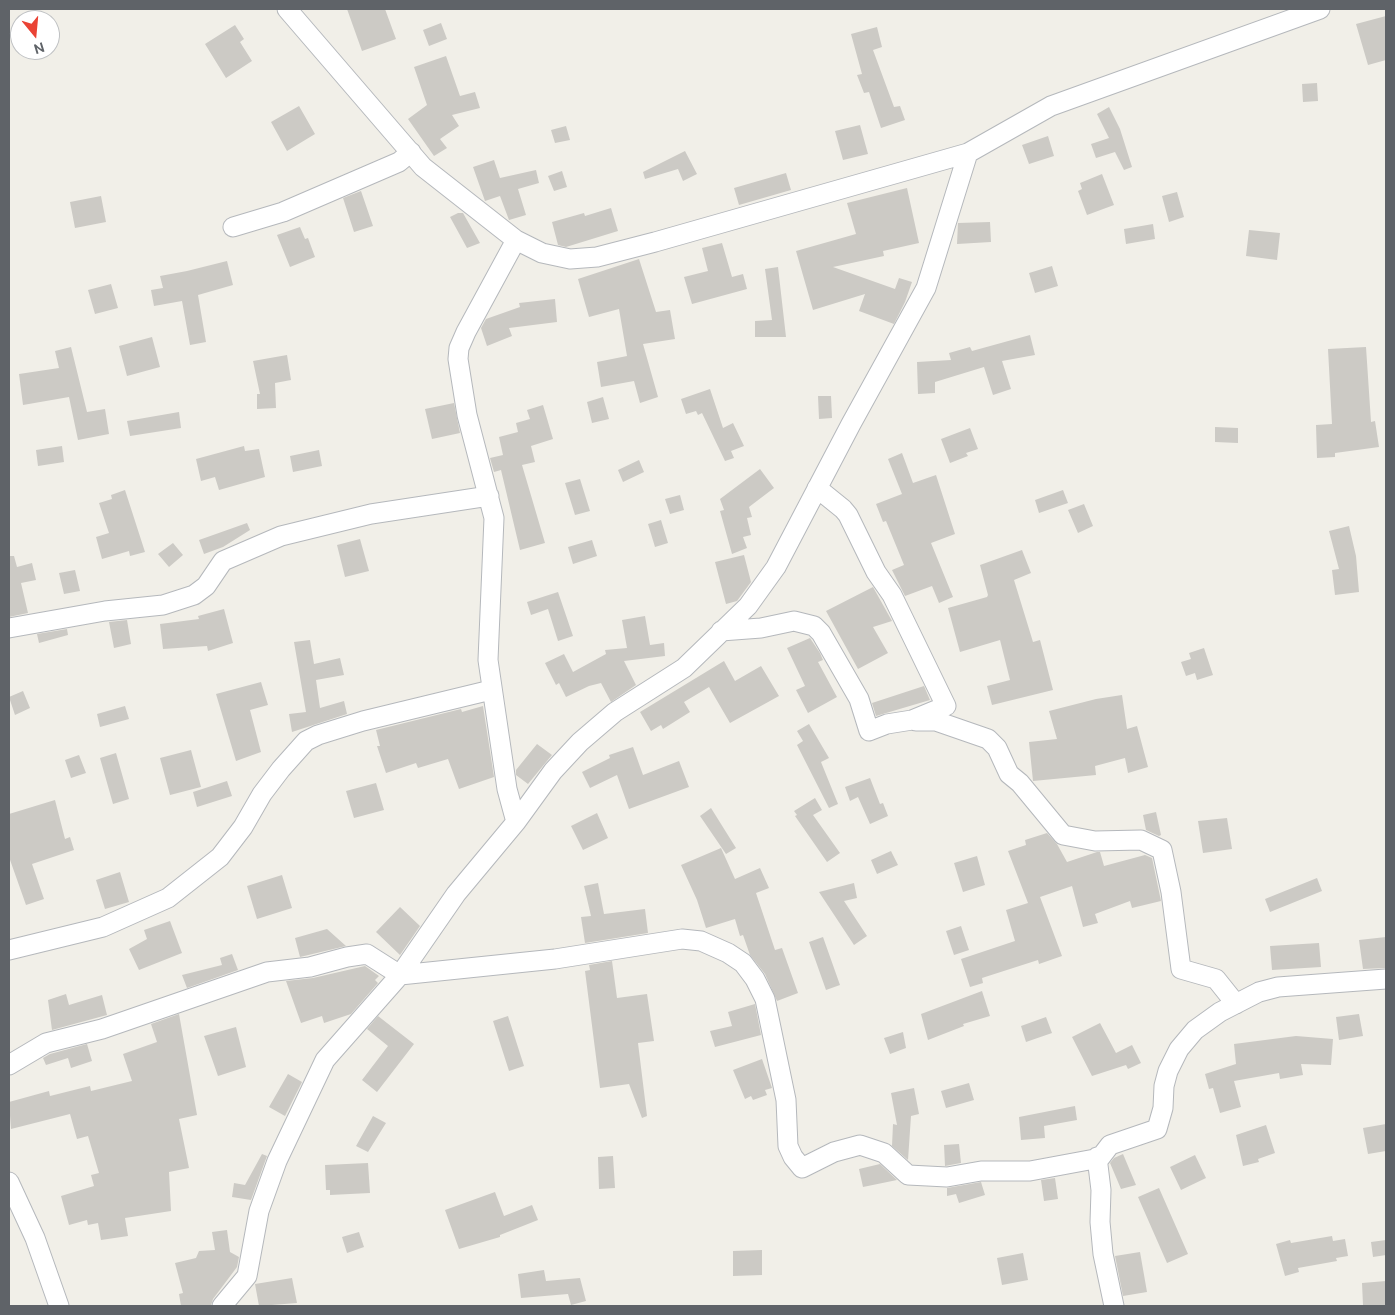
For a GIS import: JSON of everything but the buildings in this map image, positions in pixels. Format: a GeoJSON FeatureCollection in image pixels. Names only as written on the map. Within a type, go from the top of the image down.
{"type":"FeatureCollection","features":[{"type":"Feature","properties":{"kind":"street"},"geometry":{"type":"LineString","coordinates":[[287,9],[423,167],[516,240],[542,253],[570,259],[597,257],[968,153],[1052,106],[1320,9]]}},
{"type":"Feature","properties":{"kind":"street"},"geometry":{"type":"LineString","coordinates":[[233,227],[283,212],[399,162],[411,152]]}},
{"type":"Feature","properties":{"kind":"street"},"geometry":{"type":"LineString","coordinates":[[222,1306],[247,1276],[259,1211],[277,1161],[325,1060],[400,975],[456,894],[516,822],[553,772],[580,742],[615,712],[684,668],[748,606],[776,567],[926,288],[968,153]]}},
{"type":"Feature","properties":{"kind":"street"},"geometry":{"type":"LineString","coordinates":[[516,240],[459,348],[459,373],[467,415],[489,496],[495,530],[488,660],[491,690],[505,764],[507,789],[516,822]]}},
{"type":"Feature","properties":{"kind":"street"},"geometry":{"type":"LineString","coordinates":[[817,488],[843,509],[848,516],[876,572],[892,595],[946,706],[912,720]]}},
{"type":"Feature","properties":{"kind":"street"},"geometry":{"type":"LineString","coordinates":[[9,628],[46,619],[163,605],[194,595],[206,586],[223,561],[281,536],[372,514],[489,496]]}},
{"type":"Feature","properties":{"kind":"street"},"geometry":{"type":"LineString","coordinates":[[721,631],[761,628],[794,621],[814,626],[821,633],[859,699],[869,731],[887,724],[912,720],[936,720],[988,739],[997,748],[1009,774],[1020,783],[1063,835],[1095,841],[1142,840],[1162,850],[1171,892],[1181,970],[1216,978],[1236,1004]]}},
{"type":"Feature","properties":{"kind":"street"},"geometry":{"type":"LineString","coordinates":[[9,950],[79,935],[103,927],[168,898],[220,857],[244,827],[262,794],[306,741],[318,735],[363,721],[491,690]]}},
{"type":"Feature","properties":{"kind":"street"},"geometry":{"type":"LineString","coordinates":[[9,1065],[46,1044],[102,1029],[267,972],[367,954],[400,975],[556,959],[682,939],[701,941],[728,953],[742,963],[755,979],[765,999],[786,1100],[788,1146],[793,1157],[802,1168],[834,1152],[860,1145],[884,1153],[908,1175],[947,1177],[981,1171],[1030,1171],[1097,1156],[1100,1158],[1110,1145],[1157,1129],[1163,1108],[1164,1086],[1168,1071],[1179,1049],[1195,1030],[1236,1004],[1259,992],[1278,987],[1386,979]]}},
{"type":"Feature","properties":{"kind":"street"},"geometry":{"type":"LineString","coordinates":[[1097,1156],[1102,1190],[1100,1222],[1103,1254],[1114,1306]]}},
{"type":"Feature","properties":{"kind":"street"},"geometry":{"type":"LineString","coordinates":[[9,1182],[35,1238],[59,1306]]}}]}
